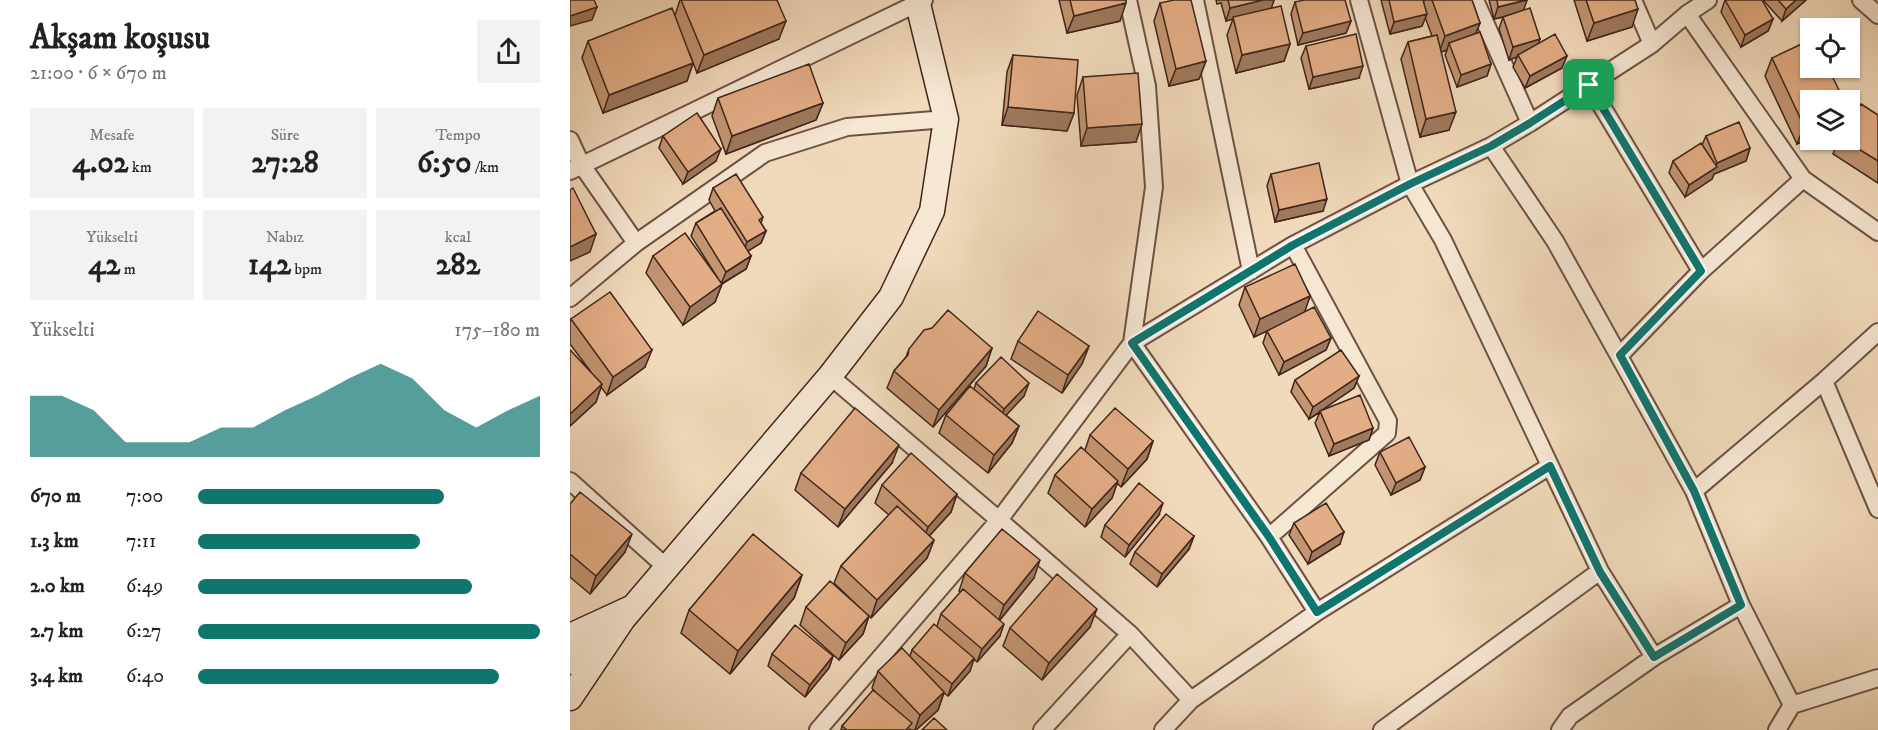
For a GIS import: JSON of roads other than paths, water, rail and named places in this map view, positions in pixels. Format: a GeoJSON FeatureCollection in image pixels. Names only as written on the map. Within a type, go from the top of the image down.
{"type":"FeatureCollection","features":[{"type":"Feature","properties":{"kind":"street"},"geometry":{"type":"LineString","coordinates":[[1128,0],[1147,86],[1154,187],[1132,343],[1269,537],[1317,612]]}},
{"type":"Feature","properties":{"kind":"street"},"geometry":{"type":"LineString","coordinates":[[1195,0],[1251,271]]}},
{"type":"Feature","properties":{"kind":"street"},"geometry":{"type":"LineString","coordinates":[[1359,0],[1410,184],[1443,240],[1600,572],[1654,657]]}},
{"type":"Feature","properties":{"kind":"street"},"geometry":{"type":"LineString","coordinates":[[1475,0],[1530,123]]}},
{"type":"Feature","properties":{"kind":"street"},"geometry":{"type":"LineString","coordinates":[[1633,0],[1652,44]]}},
{"type":"Feature","properties":{"kind":"street"},"geometry":{"type":"LineString","coordinates":[[818,730],[999,520],[1132,343],[1293,245],[1410,184],[1491,146],[1530,123],[1652,44],[1687,14],[1708,0]]}},
{"type":"Feature","properties":{"kind":"street"},"geometry":{"type":"LineString","coordinates":[[1861,0],[1878,15]]}},
{"type":"Feature","properties":{"kind":"street"},"geometry":{"type":"LineString","coordinates":[[570,698],[628,613],[830,376],[891,297],[932,211],[946,119],[920,1],[575,167]]}},
{"type":"Feature","properties":{"kind":"street"},"geometry":{"type":"LineString","coordinates":[[1687,14],[1803,179],[1878,232]]}},
{"type":"Feature","properties":{"kind":"street"},"geometry":{"type":"LineString","coordinates":[[1589,85],[1701,271]]}},
{"type":"Feature","properties":{"kind":"street"},"geometry":{"type":"LineString","coordinates":[[570,298],[636,243],[765,153],[847,128],[946,119]]}},
{"type":"Feature","properties":{"kind":"street"},"geometry":{"type":"LineString","coordinates":[[570,140],[575,167],[636,243]]}},
{"type":"Feature","properties":{"kind":"street"},"geometry":{"type":"LineString","coordinates":[[1491,146],[1555,241],[1694,491],[1741,605],[1792,705]]}},
{"type":"Feature","properties":{"kind":"street"},"geometry":{"type":"LineString","coordinates":[[1620,355],[1701,271],[1803,179]]}},
{"type":"Feature","properties":{"kind":"street"},"geometry":{"type":"LineString","coordinates":[[1269,537],[1387,433],[1388,421],[1293,245]]}},
{"type":"Feature","properties":{"kind":"street"},"geometry":{"type":"LineString","coordinates":[[1694,491],[1878,332]]}},
{"type":"Feature","properties":{"kind":"street"},"geometry":{"type":"LineString","coordinates":[[830,376],[1130,634],[1191,700]]}},
{"type":"Feature","properties":{"kind":"street"},"geometry":{"type":"LineString","coordinates":[[1824,381],[1878,509]]}},
{"type":"Feature","properties":{"kind":"street"},"geometry":{"type":"LineString","coordinates":[[1164,730],[1191,700],[1317,612],[1550,466]]}},
{"type":"Feature","properties":{"kind":"street"},"geometry":{"type":"LineString","coordinates":[[570,481],[666,567]]}},
{"type":"Feature","properties":{"kind":"street"},"geometry":{"type":"LineString","coordinates":[[1382,730],[1600,572]]}},
{"type":"Feature","properties":{"kind":"street"},"geometry":{"type":"LineString","coordinates":[[1560,730],[1570,716],[1654,657],[1741,605]]}},
{"type":"Feature","properties":{"kind":"street"},"geometry":{"type":"LineString","coordinates":[[570,636],[628,613]]}},
{"type":"Feature","properties":{"kind":"street"},"geometry":{"type":"LineString","coordinates":[[570,662],[628,613]]}},
{"type":"Feature","properties":{"kind":"street"},"geometry":{"type":"LineString","coordinates":[[1042,730],[1130,634]]}},
{"type":"Feature","properties":{"kind":"street"},"geometry":{"type":"LineString","coordinates":[[1777,730],[1792,705],[1878,678]]}},
{"type":"Feature","properties":{"kind":"street"},"geometry":{"type":"LineString","coordinates":[[1399,730],[1410,710]]}}]}
